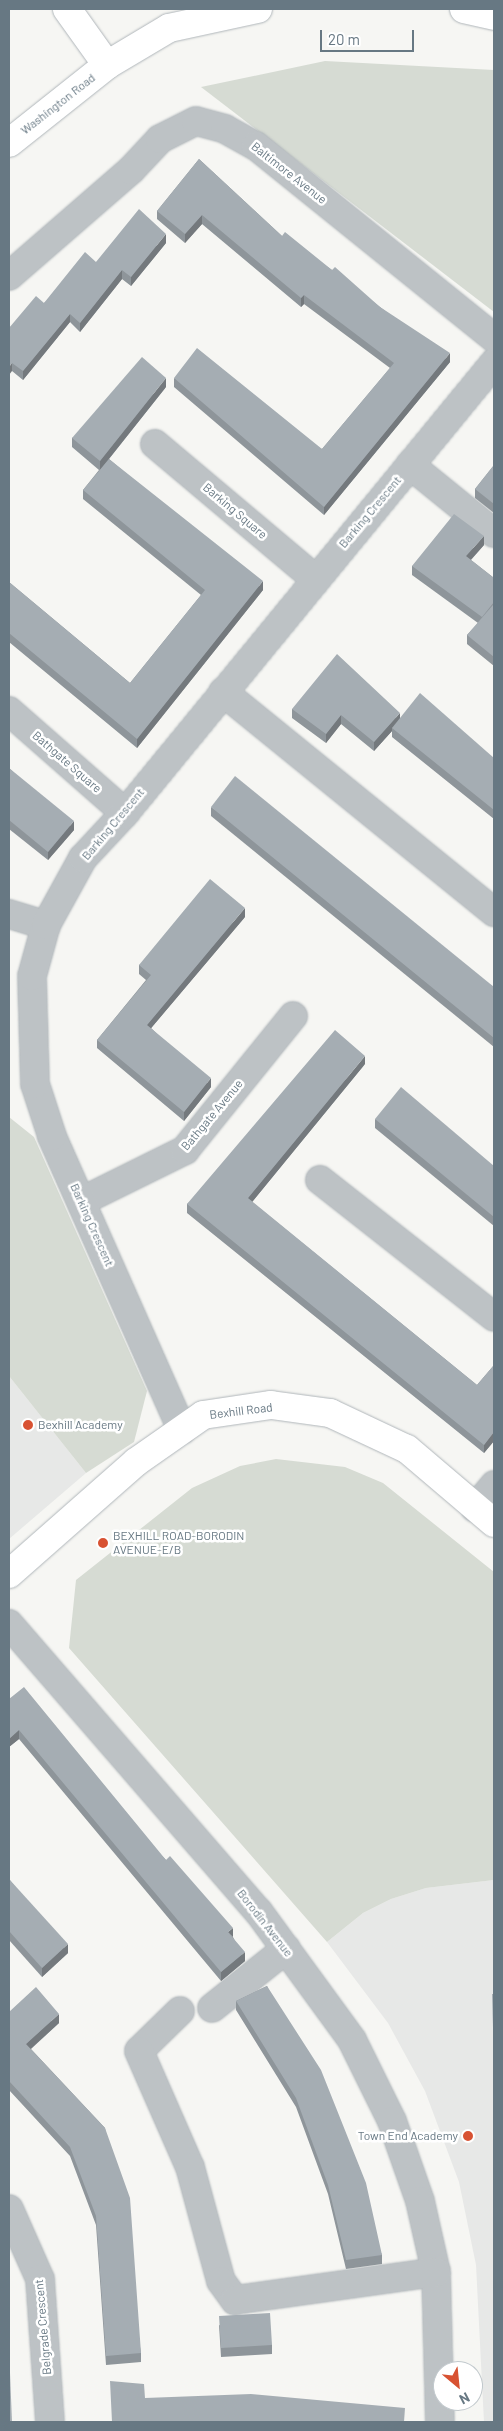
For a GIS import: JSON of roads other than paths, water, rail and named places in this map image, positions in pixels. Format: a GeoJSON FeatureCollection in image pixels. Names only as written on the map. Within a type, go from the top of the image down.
{"type":"FeatureCollection","features":[{"type":"Feature","properties":{"kind":"street"},"geometry":{"type":"LineString","coordinates":[[67,9],[107,65]]}},
{"type":"Feature","properties":{"kind":"street","name":"Washington Road"},"geometry":{"type":"LineString","coordinates":[[9,143],[107,65],[169,28],[258,9]]}},
{"type":"Feature","properties":{"kind":"street"},"geometry":{"type":"LineString","coordinates":[[464,9],[494,16]]}},
{"type":"Feature","properties":{"kind":"street","name":"Baltimore Avenue"},"geometry":{"type":"LineString","coordinates":[[9,276],[131,170],[160,139],[196,121],[225,129],[256,146],[494,338]]}},
{"type":"Feature","properties":{"kind":"street","name":"Barking Crescent"},"geometry":{"type":"LineString","coordinates":[[182,1430],[52,1136],[35,1084],[32,976],[46,925],[83,858],[125,814],[314,578],[494,363]]}},
{"type":"Feature","properties":{"kind":"street","name":"Barking Square"},"geometry":{"type":"LineString","coordinates":[[155,444],[314,578]]}},
{"type":"Feature","properties":{"kind":"street"},"geometry":{"type":"LineString","coordinates":[[410,465],[494,533]]}},
{"type":"Feature","properties":{"kind":"street"},"geometry":{"type":"LineString","coordinates":[[223,692],[494,912]]}},
{"type":"Feature","properties":{"kind":"street","name":"Bathgate Square"},"geometry":{"type":"LineString","coordinates":[[9,711],[125,814]]}},
{"type":"Feature","properties":{"kind":"street"},"geometry":{"type":"LineString","coordinates":[[9,914],[46,925]]}},
{"type":"Feature","properties":{"kind":"street","name":"Bathgate Avenue"},"geometry":{"type":"LineString","coordinates":[[82,1201],[185,1150],[293,1016]]}},
{"type":"Feature","properties":{"kind":"street"},"geometry":{"type":"LineString","coordinates":[[320,1180],[494,1316]]}},
{"type":"Feature","properties":{"kind":"street","name":"Bexhill Road"},"geometry":{"type":"LineString","coordinates":[[9,1574],[50,1533],[203,1415],[271,1405],[330,1413],[407,1449],[485,1515]]}},
{"type":"Feature","properties":{"kind":"street"},"geometry":{"type":"LineString","coordinates":[[485,1515],[494,1485]]}},
{"type":"Feature","properties":{"kind":"street","name":"Borodin Avenue"},"geometry":{"type":"LineString","coordinates":[[9,1624],[258,1911],[352,2040],[392,2121],[420,2201],[436,2272],[440,2422]]}},
{"type":"Feature","properties":{"kind":"street"},"geometry":{"type":"LineString","coordinates":[[212,2008],[286,1949]]}},
{"type":"Feature","properties":{"kind":"street"},"geometry":{"type":"LineString","coordinates":[[180,2011],[139,2051],[190,2167],[221,2281],[235,2300],[436,2272]]}},
{"type":"Feature","properties":{"kind":"street","name":"Belgrade Crescent"},"geometry":{"type":"LineString","coordinates":[[9,2209],[40,2278],[50,2422]]}},
{"type":"Feature","properties":{"kind":"place","name":"Bexhill Academy"},"geometry":{"type":"Point","coordinates":[28,1425]}},
{"type":"Feature","properties":{"kind":"place","name":"BEXHILL ROAD-BORODIN AVENUE-E/B"},"geometry":{"type":"Point","coordinates":[103,1543]}},
{"type":"Feature","properties":{"kind":"place","name":"Town End Academy"},"geometry":{"type":"Point","coordinates":[468,2136]}}]}
